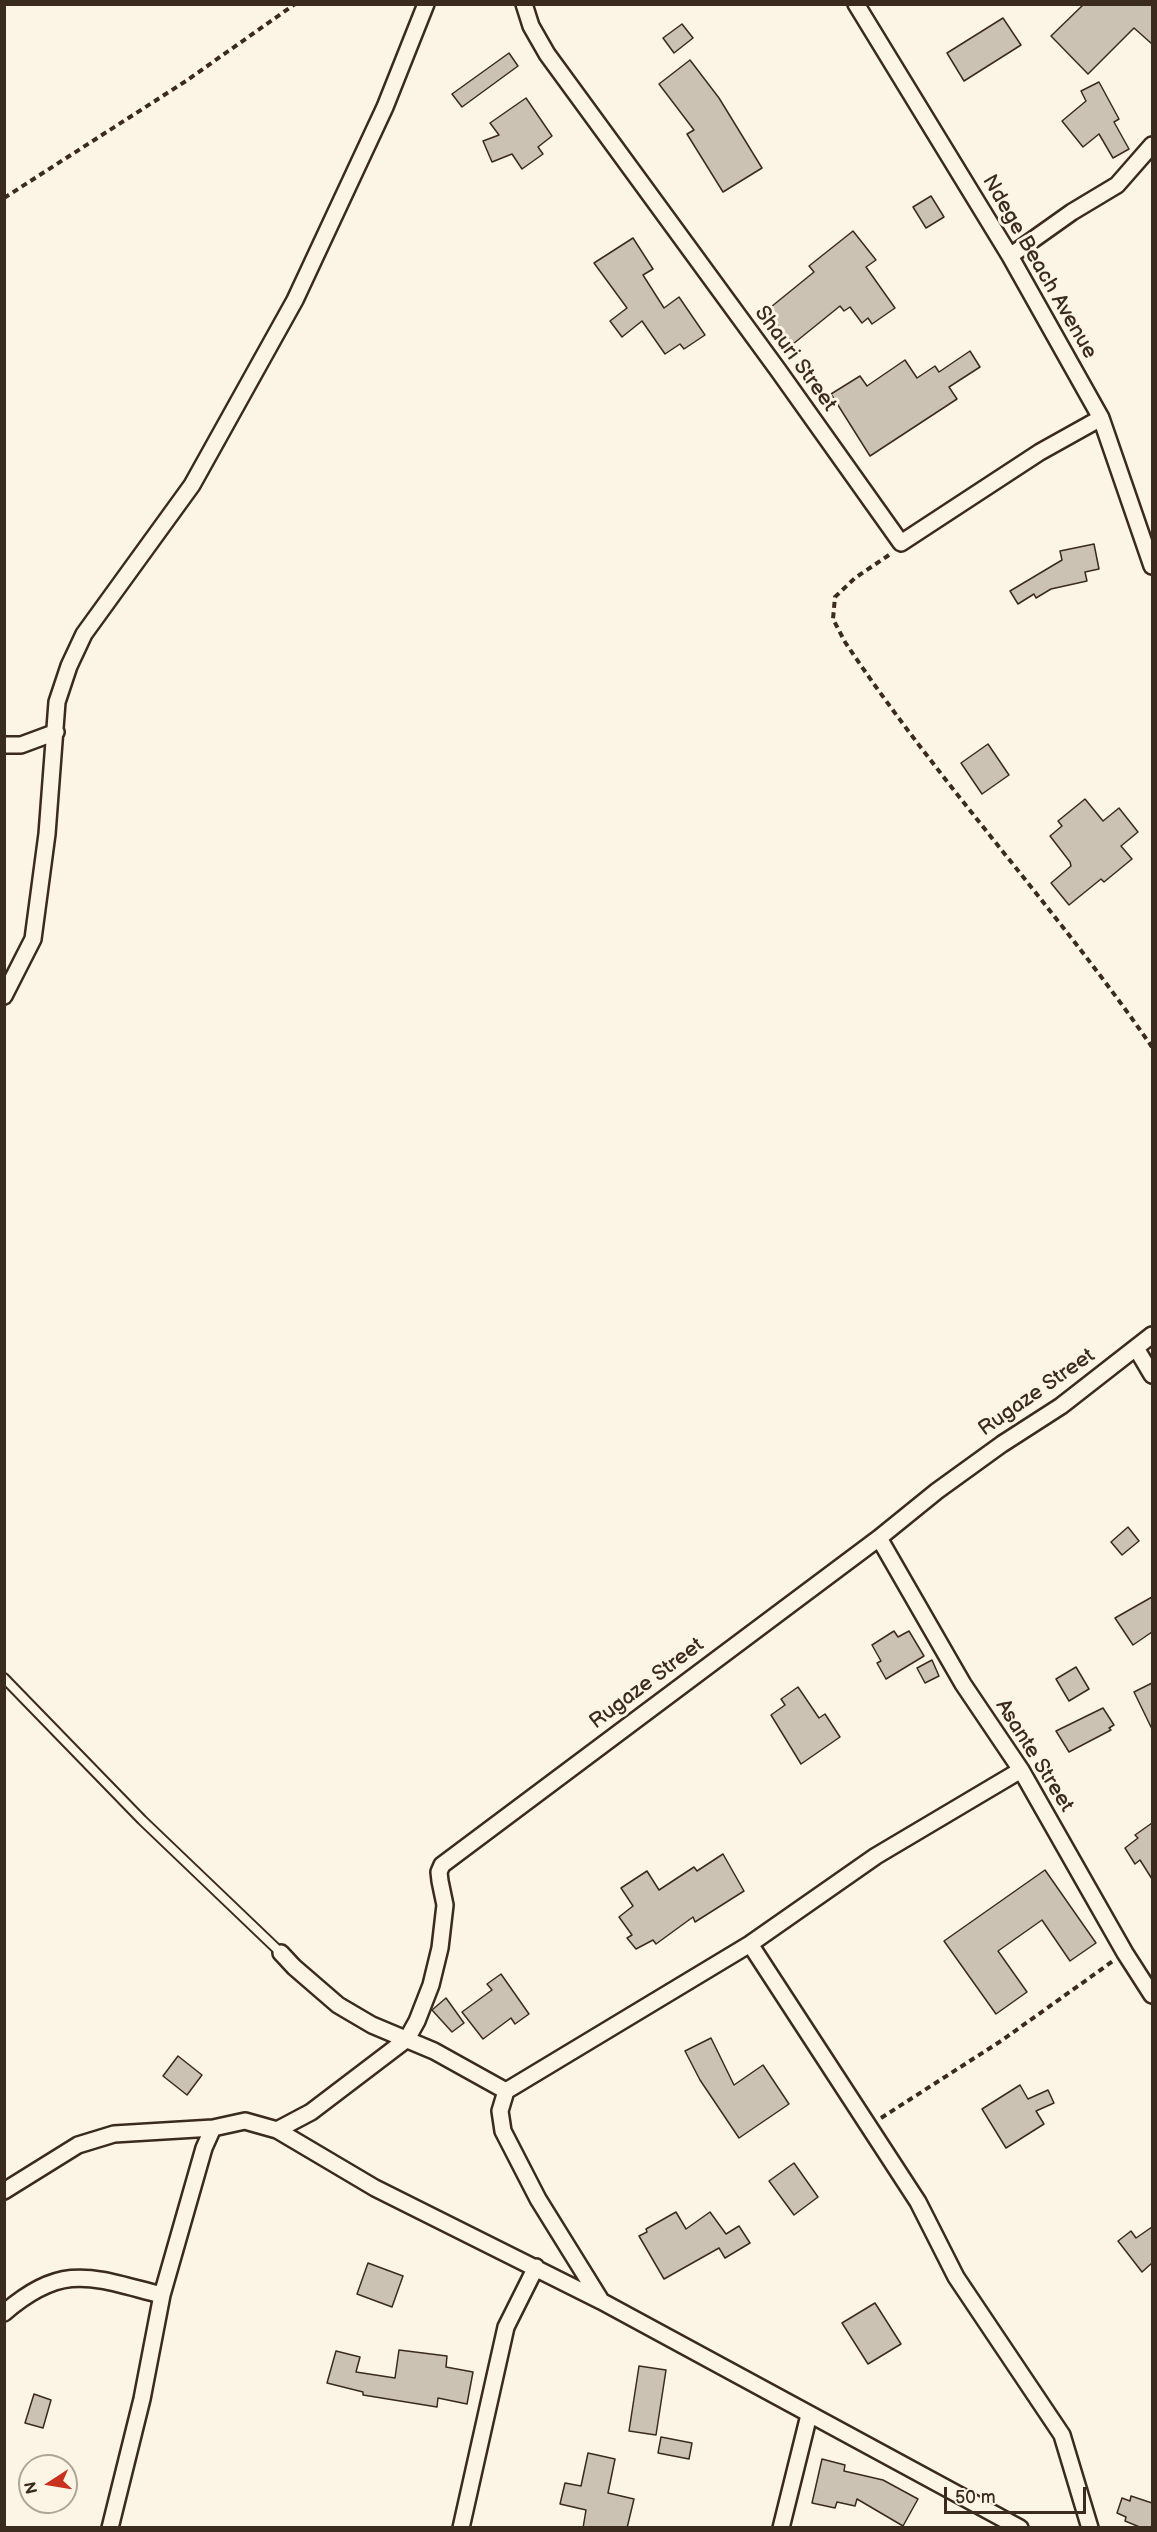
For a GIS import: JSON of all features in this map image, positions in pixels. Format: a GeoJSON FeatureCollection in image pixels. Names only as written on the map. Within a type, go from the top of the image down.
{"type":"FeatureCollection","features":[{"type":"Feature","properties":{"kind":"street"},"geometry":{"type":"LineString","coordinates":[[4,996],[33,939],[47,834],[57,702],[69,666],[84,634],[192,485],[295,300],[385,107],[426,4]]}},
{"type":"Feature","properties":{"kind":"street","name":"Shauri Street"},"geometry":{"type":"LineString","coordinates":[[524,4],[531,26],[547,54],[778,370],[901,543]]}},
{"type":"Feature","properties":{"kind":"street","name":"Ndege Beach Avenue"},"geometry":{"type":"LineString","coordinates":[[856,4],[1010,256],[1101,418],[1152,566]]}},
{"type":"Feature","properties":{"kind":"street"},"geometry":{"type":"LineString","coordinates":[[1010,256],[1072,212],[1117,185],[1152,145]]}},
{"type":"Feature","properties":{"kind":"street"},"geometry":{"type":"LineString","coordinates":[[901,543],[1040,452],[1101,418]]}},
{"type":"Feature","properties":{"kind":"street"},"geometry":{"type":"LineString","coordinates":[[4,745],[21,745],[56,732]]}},
{"type":"Feature","properties":{"kind":"street","name":"Rugaze Street"},"geometry":{"type":"LineString","coordinates":[[277,2130],[311,2112],[407,2039],[417,2021],[431,1985],[440,1948],[445,1905],[439,1872],[442,1865],[879,1538],[947,1484],[1060,1406],[1152,1335]]}},
{"type":"Feature","properties":{"kind":"street"},"geometry":{"type":"LineString","coordinates":[[1136,1348],[1152,1375]]}},
{"type":"Feature","properties":{"kind":"street","name":"Asante Street"},"geometry":{"type":"LineString","coordinates":[[879,1538],[957,1675],[1021,1770],[1125,1953],[1152,1995]]}},
{"type":"Feature","properties":{"kind":"street"},"geometry":{"type":"LineString","coordinates":[[602,2301],[538,2199],[503,2131],[500,2111],[506,2091],[750,1944],[876,1856],[1021,1770]]}},
{"type":"Feature","properties":{"kind":"street"},"geometry":{"type":"LineString","coordinates":[[750,1944],[918,2202],[956,2277],[1062,2435],[1090,2528]]}},
{"type":"Feature","properties":{"kind":"street"},"geometry":{"type":"LineString","coordinates":[[281,1953],[294,1968],[338,2005],[372,2025],[434,2050],[506,2091]]}},
{"type":"Feature","properties":{"kind":"street"},"geometry":{"type":"LineString","coordinates":[[4,2191],[78,2145],[114,2134],[213,2128],[245,2121],[277,2130],[375,2188],[602,2301],[1020,2528]]}},
{"type":"Feature","properties":{"kind":"street"},"geometry":{"type":"LineString","coordinates":[[110,2528],[142,2399],[162,2295],[204,2148],[213,2128]]}},
{"type":"Feature","properties":{"kind":"street"},"geometry":{"type":"LineString","coordinates":[[461,2528],[506,2327],[536,2267]]}},
{"type":"Feature","properties":{"kind":"street"},"geometry":{"type":"LineString","coordinates":[[4,2313],[41,2286],[69,2278],[102,2280],[162,2295]]}},
{"type":"Feature","properties":{"kind":"street"},"geometry":{"type":"LineString","coordinates":[[781,2528],[809,2415]]}},
{"type":"Feature","properties":{"kind":"lane"},"geometry":{"type":"LineString","coordinates":[[4,1678],[142,1820],[281,1953]]}},
{"type":"Feature","properties":{"kind":"path"},"geometry":{"type":"LineString","coordinates":[[4,198],[186,81],[295,4]]}},
{"type":"Feature","properties":{"kind":"path"},"geometry":{"type":"LineString","coordinates":[[901,543],[835,597],[833,619],[863,669],[1111,987],[1152,1047]]}},
{"type":"Feature","properties":{"kind":"path"},"geometry":{"type":"LineString","coordinates":[[868,2127],[1001,2041],[1125,1953]]}},
{"type":"Feature","properties":{"kind":"building"},"geometry":{"type":"Polygon","coordinates":[[[1084,4],[1152,4],[1152,44],[1134,28],[1088,74],[1051,36],[1084,4]]]}},
{"type":"Feature","properties":{"kind":"building"},"geometry":{"type":"Polygon","coordinates":[[[1003,18],[1021,45],[964,81],[947,53],[1003,18]]]}},
{"type":"Feature","properties":{"kind":"building"},"geometry":{"type":"Polygon","coordinates":[[[682,24],[693,38],[674,53],[663,38],[682,24]]]}},
{"type":"Feature","properties":{"kind":"building"},"geometry":{"type":"Polygon","coordinates":[[[509,53],[518,66],[462,107],[452,94],[509,53]]]}},
{"type":"Feature","properties":{"kind":"building"},"geometry":{"type":"Polygon","coordinates":[[[690,60],[719,98],[762,168],[723,192],[687,134],[694,130],[659,84],[690,60]]]}},
{"type":"Feature","properties":{"kind":"building"},"geometry":{"type":"Polygon","coordinates":[[[1099,82],[1119,119],[1114,122],[1129,149],[1113,158],[1099,134],[1083,147],[1062,121],[1086,101],[1081,91],[1099,82]]]}},
{"type":"Feature","properties":{"kind":"building"},"geometry":{"type":"Polygon","coordinates":[[[526,98],[552,136],[538,147],[543,154],[522,169],[512,154],[492,162],[483,141],[499,135],[490,123],[526,98]]]}},
{"type":"Feature","properties":{"kind":"building"},"geometry":{"type":"Polygon","coordinates":[[[931,196],[944,217],[926,228],[913,207],[931,196]]]}},
{"type":"Feature","properties":{"kind":"building"},"geometry":{"type":"Polygon","coordinates":[[[853,231],[876,260],[866,267],[895,308],[872,324],[868,318],[862,323],[850,307],[844,311],[840,306],[793,344],[766,311],[814,272],[809,266],[853,231]]]}},
{"type":"Feature","properties":{"kind":"building"},"geometry":{"type":"Polygon","coordinates":[[[633,238],[653,269],[643,275],[664,308],[679,297],[705,335],[684,349],[680,344],[665,354],[642,321],[622,337],[610,321],[627,308],[594,263],[633,238]]]}},
{"type":"Feature","properties":{"kind":"building"},"geometry":{"type":"Polygon","coordinates":[[[970,351],[980,367],[949,387],[957,399],[870,456],[831,394],[860,376],[867,386],[905,360],[917,378],[935,366],[939,372],[970,351]]]}},
{"type":"Feature","properties":{"kind":"building"},"geometry":{"type":"Polygon","coordinates":[[[1094,544],[1099,569],[1085,572],[1087,581],[1051,589],[1036,598],[1034,594],[1018,604],[1010,591],[1062,560],[1060,551],[1094,544]]]}},
{"type":"Feature","properties":{"kind":"building"},"geometry":{"type":"Polygon","coordinates":[[[988,744],[1009,775],[982,794],[961,763],[988,744]]]}},
{"type":"Feature","properties":{"kind":"building"},"geometry":{"type":"Polygon","coordinates":[[[1085,799],[1103,821],[1119,808],[1138,832],[1121,846],[1132,859],[1104,882],[1101,879],[1069,905],[1051,883],[1071,866],[1070,862],[1050,836],[1062,826],[1058,821],[1085,799]]]}},
{"type":"Feature","properties":{"kind":"building"},"geometry":{"type":"Polygon","coordinates":[[[1128,1527],[1139,1541],[1122,1555],[1111,1542],[1128,1527]]]}},
{"type":"Feature","properties":{"kind":"building"},"geometry":{"type":"Polygon","coordinates":[[[1152,1597],[1152,1632],[1133,1645],[1115,1618],[1152,1597]]]}},
{"type":"Feature","properties":{"kind":"building"},"geometry":{"type":"Polygon","coordinates":[[[894,1631],[898,1637],[909,1631],[924,1656],[886,1679],[877,1663],[881,1661],[872,1645],[894,1631]]]}},
{"type":"Feature","properties":{"kind":"building"},"geometry":{"type":"Polygon","coordinates":[[[932,1660],[939,1676],[925,1683],[917,1668],[932,1660]]]}},
{"type":"Feature","properties":{"kind":"building"},"geometry":{"type":"Polygon","coordinates":[[[1076,1667],[1089,1689],[1069,1701],[1056,1679],[1076,1667]]]}},
{"type":"Feature","properties":{"kind":"building"},"geometry":{"type":"Polygon","coordinates":[[[1152,1683],[1152,1729],[1134,1692],[1152,1683]]]}},
{"type":"Feature","properties":{"kind":"building"},"geometry":{"type":"Polygon","coordinates":[[[798,1687],[819,1718],[825,1714],[840,1737],[801,1764],[771,1715],[785,1705],[781,1699],[798,1687]]]}},
{"type":"Feature","properties":{"kind":"building"},"geometry":{"type":"Polygon","coordinates":[[[1103,1708],[1114,1725],[1109,1728],[1111,1730],[1069,1752],[1056,1731],[1103,1708]]]}},
{"type":"Feature","properties":{"kind":"building"},"geometry":{"type":"Polygon","coordinates":[[[1152,1823],[1152,1879],[1140,1860],[1135,1864],[1125,1848],[1138,1838],[1135,1835],[1152,1823]]]}},
{"type":"Feature","properties":{"kind":"building"},"geometry":{"type":"Polygon","coordinates":[[[723,1854],[744,1891],[695,1922],[693,1917],[656,1944],[653,1940],[636,1949],[627,1938],[632,1935],[619,1917],[633,1906],[621,1888],[647,1871],[659,1890],[694,1867],[697,1871],[723,1854]]]}},
{"type":"Feature","properties":{"kind":"building"},"geometry":{"type":"Polygon","coordinates":[[[1045,1870],[1096,1943],[1070,1961],[1042,1920],[998,1951],[1027,1992],[996,2014],[944,1941],[1045,1870]]]}},
{"type":"Feature","properties":{"kind":"building"},"geometry":{"type":"Polygon","coordinates":[[[501,1974],[529,2014],[515,2024],[511,2018],[483,2039],[462,2012],[492,1990],[487,1984],[501,1974]]]}},
{"type":"Feature","properties":{"kind":"building"},"geometry":{"type":"Polygon","coordinates":[[[446,1998],[464,2023],[452,2032],[432,2010],[446,1998]]]}},
{"type":"Feature","properties":{"kind":"building"},"geometry":{"type":"Polygon","coordinates":[[[711,2038],[734,2085],[763,2065],[789,2104],[739,2138],[700,2080],[685,2051],[711,2038]]]}},
{"type":"Feature","properties":{"kind":"building"},"geometry":{"type":"Polygon","coordinates":[[[178,2056],[202,2075],[187,2095],[163,2076],[178,2056]]]}},
{"type":"Feature","properties":{"kind":"building"},"geometry":{"type":"Polygon","coordinates":[[[1020,2085],[1028,2099],[1048,2090],[1054,2103],[1036,2111],[1044,2124],[1006,2148],[982,2109],[1020,2085]]]}},
{"type":"Feature","properties":{"kind":"building"},"geometry":{"type":"Polygon","coordinates":[[[794,2163],[818,2197],[794,2215],[769,2181],[794,2163]]]}},
{"type":"Feature","properties":{"kind":"building"},"geometry":{"type":"Polygon","coordinates":[[[676,2212],[686,2229],[710,2212],[726,2234],[739,2226],[750,2243],[725,2258],[719,2248],[664,2279],[639,2236],[647,2232],[646,2229],[676,2212]]]}},
{"type":"Feature","properties":{"kind":"building"},"geometry":{"type":"Polygon","coordinates":[[[1152,2227],[1152,2263],[1142,2272],[1118,2241],[1131,2231],[1136,2238],[1152,2227]]]}},
{"type":"Feature","properties":{"kind":"building"},"geometry":{"type":"Polygon","coordinates":[[[368,2263],[403,2276],[392,2307],[357,2294],[368,2263]]]}},
{"type":"Feature","properties":{"kind":"building"},"geometry":{"type":"Polygon","coordinates":[[[875,2303],[901,2344],[868,2364],[842,2323],[875,2303]]]}},
{"type":"Feature","properties":{"kind":"building"},"geometry":{"type":"Polygon","coordinates":[[[399,2350],[447,2356],[446,2367],[473,2372],[467,2404],[438,2398],[437,2407],[363,2395],[363,2392],[327,2383],[336,2351],[360,2357],[356,2372],[395,2378],[399,2350]]]}},
{"type":"Feature","properties":{"kind":"building"},"geometry":{"type":"Polygon","coordinates":[[[639,2366],[666,2370],[656,2435],[629,2431],[639,2366]]]}},
{"type":"Feature","properties":{"kind":"building"},"geometry":{"type":"Polygon","coordinates":[[[34,2394],[51,2400],[43,2428],[25,2423],[34,2394]]]}},
{"type":"Feature","properties":{"kind":"building"},"geometry":{"type":"Polygon","coordinates":[[[661,2437],[692,2443],[689,2459],[658,2453],[661,2437]]]}},
{"type":"Feature","properties":{"kind":"building"},"geometry":{"type":"Polygon","coordinates":[[[588,2453],[615,2459],[608,2493],[634,2499],[627,2528],[583,2528],[586,2510],[560,2504],[565,2483],[581,2486],[588,2453]]]}},
{"type":"Feature","properties":{"kind":"building"},"geometry":{"type":"Polygon","coordinates":[[[822,2459],[845,2465],[844,2471],[883,2480],[918,2499],[903,2526],[857,2499],[855,2506],[837,2502],[835,2508],[812,2503],[822,2459]]]}},
{"type":"Feature","properties":{"kind":"building"},"geometry":{"type":"Polygon","coordinates":[[[1131,2496],[1152,2503],[1152,2528],[1142,2528],[1125,2521],[1126,2517],[1117,2513],[1122,2498],[1130,2501],[1131,2496]]]}}]}
